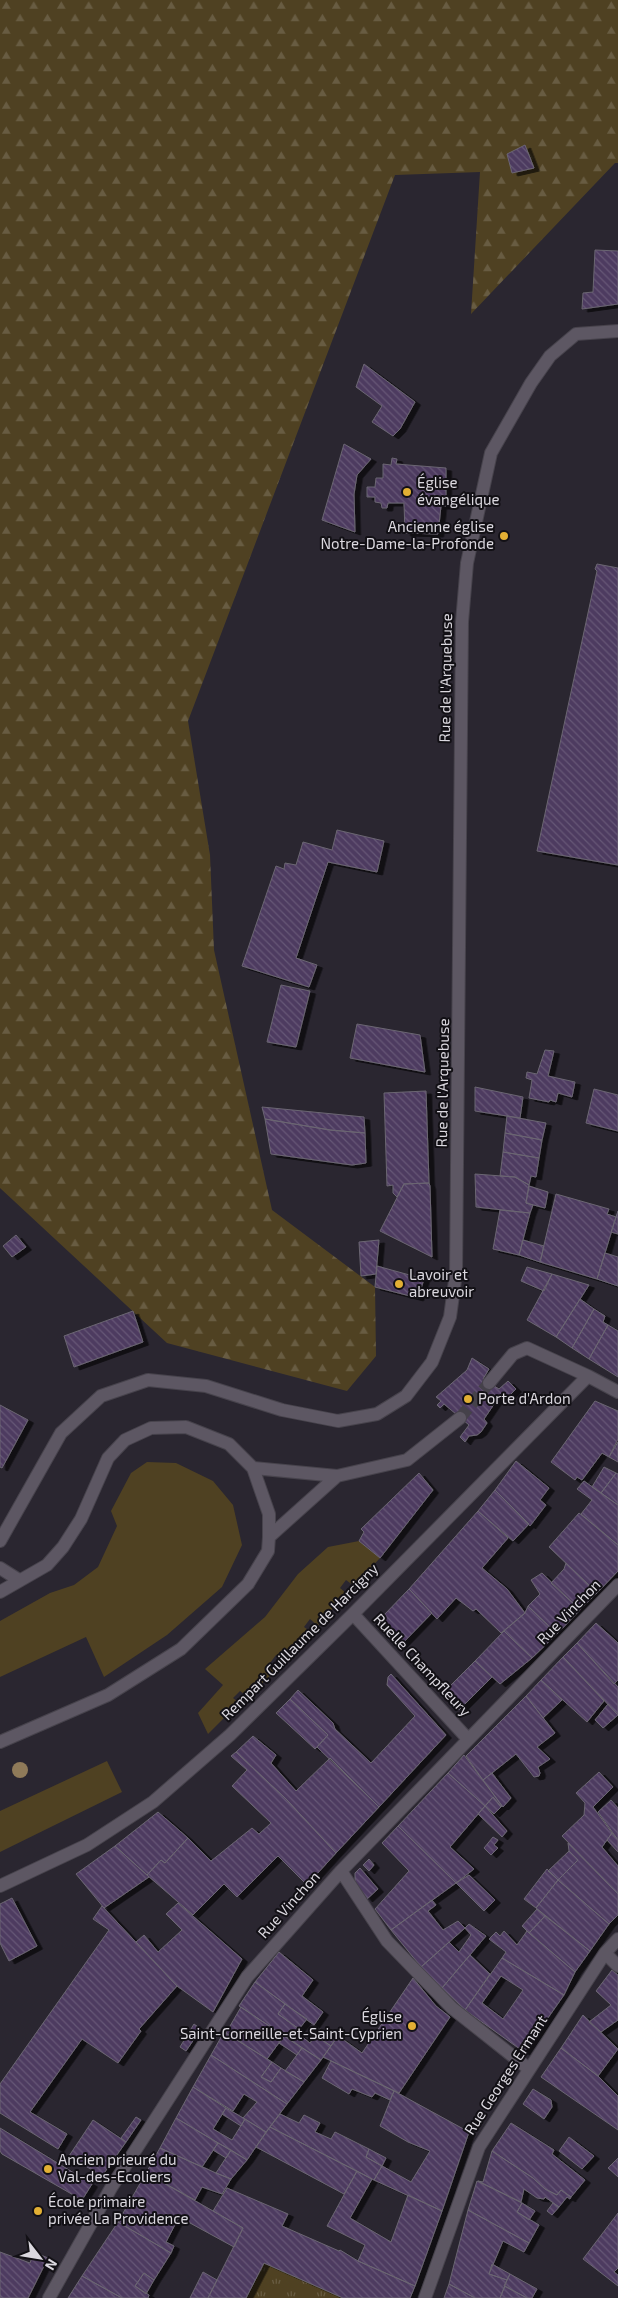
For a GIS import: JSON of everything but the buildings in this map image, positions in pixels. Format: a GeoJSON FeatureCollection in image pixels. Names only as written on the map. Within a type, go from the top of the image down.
{"type":"FeatureCollection","features":[{"type":"Feature","properties":{"kind":"street","name":"Rue de l'Arquebuse"},"geometry":{"type":"LineString","coordinates":[[0,1541],[61,1433],[102,1396],[148,1380],[206,1386],[282,1410],[338,1420],[378,1414],[406,1396],[432,1362],[450,1317],[456,1273],[462,622],[467,564],[491,453],[531,383],[550,356],[576,334],[618,331]]}},
{"type":"Feature","properties":{"kind":"street"},"geometry":{"type":"LineString","coordinates":[[489,1383],[512,1354],[527,1348],[618,1392]]}},
{"type":"Feature","properties":{"kind":"street","name":"Rempart Guillaume de Harcigny"},"geometry":{"type":"LineString","coordinates":[[0,1886],[87,1845],[153,1802],[230,1734],[353,1614],[588,1376]]}},
{"type":"Feature","properties":{"kind":"street"},"geometry":{"type":"LineString","coordinates":[[253,1468],[337,1476],[407,1460],[460,1418]]}},
{"type":"Feature","properties":{"kind":"street"},"geometry":{"type":"LineString","coordinates":[[0,1592],[47,1565],[63,1547],[81,1519],[108,1458],[125,1440],[152,1428],[186,1427],[228,1444],[253,1468],[270,1514],[268,1551],[248,1584],[181,1649],[108,1695],[0,1742]]}},
{"type":"Feature","properties":{"kind":"street"},"geometry":{"type":"LineString","coordinates":[[269,1537],[337,1476]]}},
{"type":"Feature","properties":{"kind":"street"},"geometry":{"type":"LineString","coordinates":[[0,1568],[19,1580]]}},
{"type":"Feature","properties":{"kind":"street","name":"Rue Vinchon"},"geometry":{"type":"LineString","coordinates":[[49,2298],[54,2286],[111,2188],[247,1977],[341,1871],[467,1738],[618,1585]]}},
{"type":"Feature","properties":{"kind":"street","name":"Ruelle Champfleury"},"geometry":{"type":"LineString","coordinates":[[353,1614],[467,1738]]}},
{"type":"Feature","properties":{"kind":"street"},"geometry":{"type":"LineString","coordinates":[[341,1871],[387,1941],[452,2008],[529,2069]]}},
{"type":"Feature","properties":{"kind":"street","name":"Rue Georges Ermant"},"geometry":{"type":"LineString","coordinates":[[425,2298],[479,2147],[605,1953],[618,1939]]}},
{"type":"Feature","properties":{"kind":"street"},"geometry":{"type":"LineString","coordinates":[[605,1953],[618,1966]]}},
{"type":"Feature","properties":{"kind":"green space"},"geometry":{"type":"Polygon","coordinates":[[[0,0],[618,0],[618,163],[615,163],[471,314],[480,172],[395,175],[188,721],[210,855],[214,950],[272,1210],[375,1287],[376,1356],[347,1391],[167,1343],[0,1188],[0,0]]]}},
{"type":"Feature","properties":{"kind":"green space"},"geometry":{"type":"Polygon","coordinates":[[[147,1462],[176,1463],[213,1481],[233,1505],[242,1545],[222,1587],[167,1635],[104,1677],[86,1637],[0,1677],[0,1621],[50,1593],[74,1585],[98,1567],[117,1526],[111,1511],[131,1473],[147,1462]]]}},
{"type":"Feature","properties":{"kind":"green space"},"geometry":{"type":"Polygon","coordinates":[[[359,1541],[380,1558],[354,1586],[346,1580],[340,1588],[346,1593],[318,1626],[310,1619],[304,1627],[311,1632],[283,1662],[276,1655],[270,1663],[277,1669],[248,1697],[240,1691],[233,1698],[239,1703],[208,1734],[198,1713],[223,1685],[205,1669],[265,1617],[298,1574],[328,1547],[359,1541]]]}},
{"type":"Feature","properties":{"kind":"green space"},"geometry":{"type":"Polygon","coordinates":[[[107,1761],[122,1792],[0,1852],[0,1811],[107,1761]]]}},
{"type":"Feature","properties":{"kind":"green space"},"geometry":{"type":"Polygon","coordinates":[[[264,2263],[343,2298],[247,2298],[264,2263]]]}},
{"type":"Feature","properties":{"kind":"tunnel"},"geometry":{"type":"LineString","coordinates":[[460,1418],[489,1383]]}},
{"type":"Feature","properties":{"kind":"place","name":"Église évangélique"},"geometry":{"type":"Point","coordinates":[407,492]}},
{"type":"Feature","properties":{"kind":"place","name":"Ancienne église Notre-Dame-la-Profonde"},"geometry":{"type":"Point","coordinates":[504,536]}},
{"type":"Feature","properties":{"kind":"place","name":"Lavoir et abreuvoir"},"geometry":{"type":"Point","coordinates":[399,1284]}},
{"type":"Feature","properties":{"kind":"place","name":"Porte d'Ardon"},"geometry":{"type":"Point","coordinates":[468,1399]}},
{"type":"Feature","properties":{"kind":"place","name":"Église Saint-Corneille-et-Saint-Cyprien"},"geometry":{"type":"Point","coordinates":[412,2026]}},
{"type":"Feature","properties":{"kind":"place","name":"Ancien prieuré du Val-des-Ecoliers"},"geometry":{"type":"Point","coordinates":[48,2169]}},
{"type":"Feature","properties":{"kind":"place","name":"École primaire privée La Providence"},"geometry":{"type":"Point","coordinates":[38,2211]}}]}
